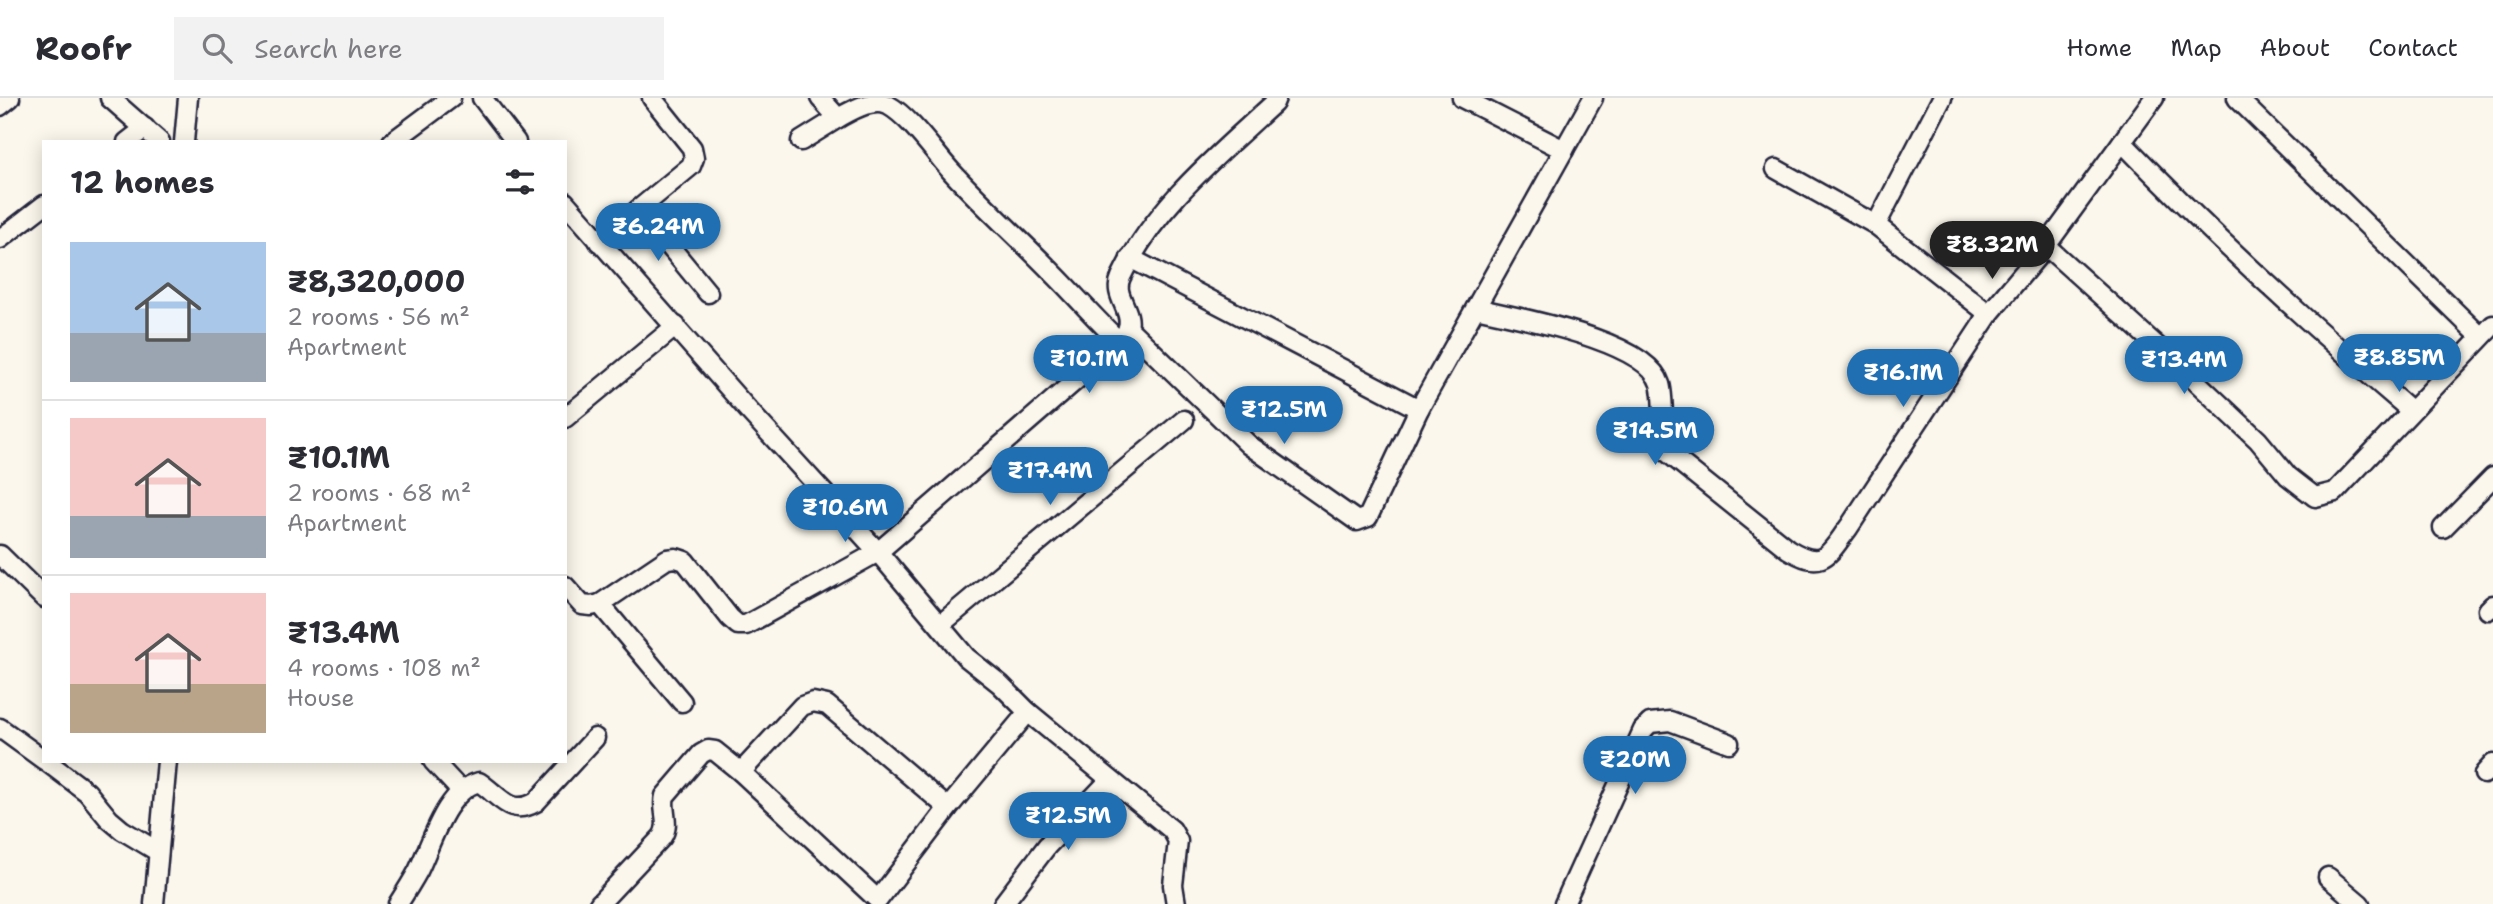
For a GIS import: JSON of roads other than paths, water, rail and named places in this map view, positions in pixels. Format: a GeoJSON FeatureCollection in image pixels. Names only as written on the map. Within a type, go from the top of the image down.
{"type":"FeatureCollection","features":[{"type":"Feature","properties":{"kind":"street"},"geometry":{"type":"LineString","coordinates":[[0,106],[10,98]]}},
{"type":"Feature","properties":{"kind":"street"},"geometry":{"type":"LineString","coordinates":[[110,98],[158,140]]}},
{"type":"Feature","properties":{"kind":"street"},"geometry":{"type":"LineString","coordinates":[[184,140],[188,98]]}},
{"type":"Feature","properties":{"kind":"street"},"geometry":{"type":"LineString","coordinates":[[395,140],[452,98]]}},
{"type":"Feature","properties":{"kind":"street"},"geometry":{"type":"LineString","coordinates":[[482,98],[514,140]]}},
{"type":"Feature","properties":{"kind":"street"},"geometry":{"type":"LineString","coordinates":[[599,242],[691,166],[694,158],[692,148],[652,98]]}},
{"type":"Feature","properties":{"kind":"street"},"geometry":{"type":"LineString","coordinates":[[820,98],[838,118]]}},
{"type":"Feature","properties":{"kind":"street"},"geometry":{"type":"LineString","coordinates":[[567,588],[582,605],[600,604],[667,559],[676,558],[685,561],[730,618],[738,625],[746,625],[878,552],[1124,335],[1128,317],[1117,291],[1130,258],[1155,221],[1276,98]]}},
{"type":"Feature","properties":{"kind":"street"},"geometry":{"type":"LineString","coordinates":[[1462,98],[1564,150]]}},
{"type":"Feature","properties":{"kind":"street"},"geometry":{"type":"LineString","coordinates":[[801,141],[866,104],[893,102],[952,172],[1056,275],[1094,318],[1124,335],[1249,445],[1357,521],[1368,517],[1419,410],[1593,98]]}},
{"type":"Feature","properties":{"kind":"street"},"geometry":{"type":"LineString","coordinates":[[1876,225],[1942,98]]}},
{"type":"Feature","properties":{"kind":"street"},"geometry":{"type":"LineString","coordinates":[[1476,307],[1597,338],[1629,353],[1644,365],[1660,384],[1663,444],[1667,452],[1788,549],[1814,561],[1825,558],[1849,527],[1990,314],[2046,246],[2154,98]]}},
{"type":"Feature","properties":{"kind":"street"},"geometry":{"type":"LineString","coordinates":[[2046,246],[2188,373],[2258,440],[2288,475],[2315,497],[2335,492],[2487,331],[2237,98]]}},
{"type":"Feature","properties":{"kind":"street"},"geometry":{"type":"LineString","coordinates":[[130,140],[145,128]]}},
{"type":"Feature","properties":{"kind":"street"},"geometry":{"type":"LineString","coordinates":[[2122,142],[2175,196],[2410,411]]}},
{"type":"Feature","properties":{"kind":"street"},"geometry":{"type":"LineString","coordinates":[[1776,169],[1876,225],[1990,314]]}},
{"type":"Feature","properties":{"kind":"street"},"geometry":{"type":"LineString","coordinates":[[567,204],[878,552],[966,657],[1000,684],[1028,712],[1172,830],[1178,841],[1173,885],[1176,904]]}},
{"type":"Feature","properties":{"kind":"street"},"geometry":{"type":"LineString","coordinates":[[0,239],[42,207]]}},
{"type":"Feature","properties":{"kind":"street"},"geometry":{"type":"LineString","coordinates":[[639,209],[708,293]]}},
{"type":"Feature","properties":{"kind":"street"},"geometry":{"type":"LineString","coordinates":[[1130,258],[1419,410]]}},
{"type":"Feature","properties":{"kind":"street"},"geometry":{"type":"LineString","coordinates":[[567,416],[676,326]]}},
{"type":"Feature","properties":{"kind":"street"},"geometry":{"type":"LineString","coordinates":[[941,624],[1184,420]]}},
{"type":"Feature","properties":{"kind":"street"},"geometry":{"type":"LineString","coordinates":[[2442,528],[2493,477]]}},
{"type":"Feature","properties":{"kind":"street"},"geometry":{"type":"LineString","coordinates":[[0,555],[42,596]]}},
{"type":"Feature","properties":{"kind":"street"},"geometry":{"type":"LineString","coordinates":[[600,604],[682,702]]}},
{"type":"Feature","properties":{"kind":"street"},"geometry":{"type":"LineString","coordinates":[[741,772],[802,706],[813,702],[827,705],[948,808]]}},
{"type":"Feature","properties":{"kind":"street"},"geometry":{"type":"LineString","coordinates":[[600,904],[662,837],[667,823],[663,803],[666,796],[701,754],[708,750],[715,751],[741,772],[878,903],[948,808],[1028,712]]}},
{"type":"Feature","properties":{"kind":"street"},"geometry":{"type":"LineString","coordinates":[[1564,904],[1643,730],[1650,723],[1670,721],[1729,743]]}},
{"type":"Feature","properties":{"kind":"street"},"geometry":{"type":"LineString","coordinates":[[0,728],[42,759]]}},
{"type":"Feature","properties":{"kind":"street"},"geometry":{"type":"LineString","coordinates":[[398,904],[418,870],[435,832],[461,791],[468,785],[479,782],[514,809],[525,808],[536,802],[595,738]]}},
{"type":"Feature","properties":{"kind":"street"},"geometry":{"type":"LineString","coordinates":[[48,763],[88,792],[109,819],[122,830],[158,851]]}},
{"type":"Feature","properties":{"kind":"street"},"geometry":{"type":"LineString","coordinates":[[154,904],[167,763]]}},
{"type":"Feature","properties":{"kind":"street"},"geometry":{"type":"LineString","coordinates":[[435,763],[461,791]]}},
{"type":"Feature","properties":{"kind":"street"},"geometry":{"type":"LineString","coordinates":[[1003,904],[1047,846],[1110,780]]}},
{"type":"Feature","properties":{"kind":"street"},"geometry":{"type":"LineString","coordinates":[[2328,877],[2360,904]]}}]}
